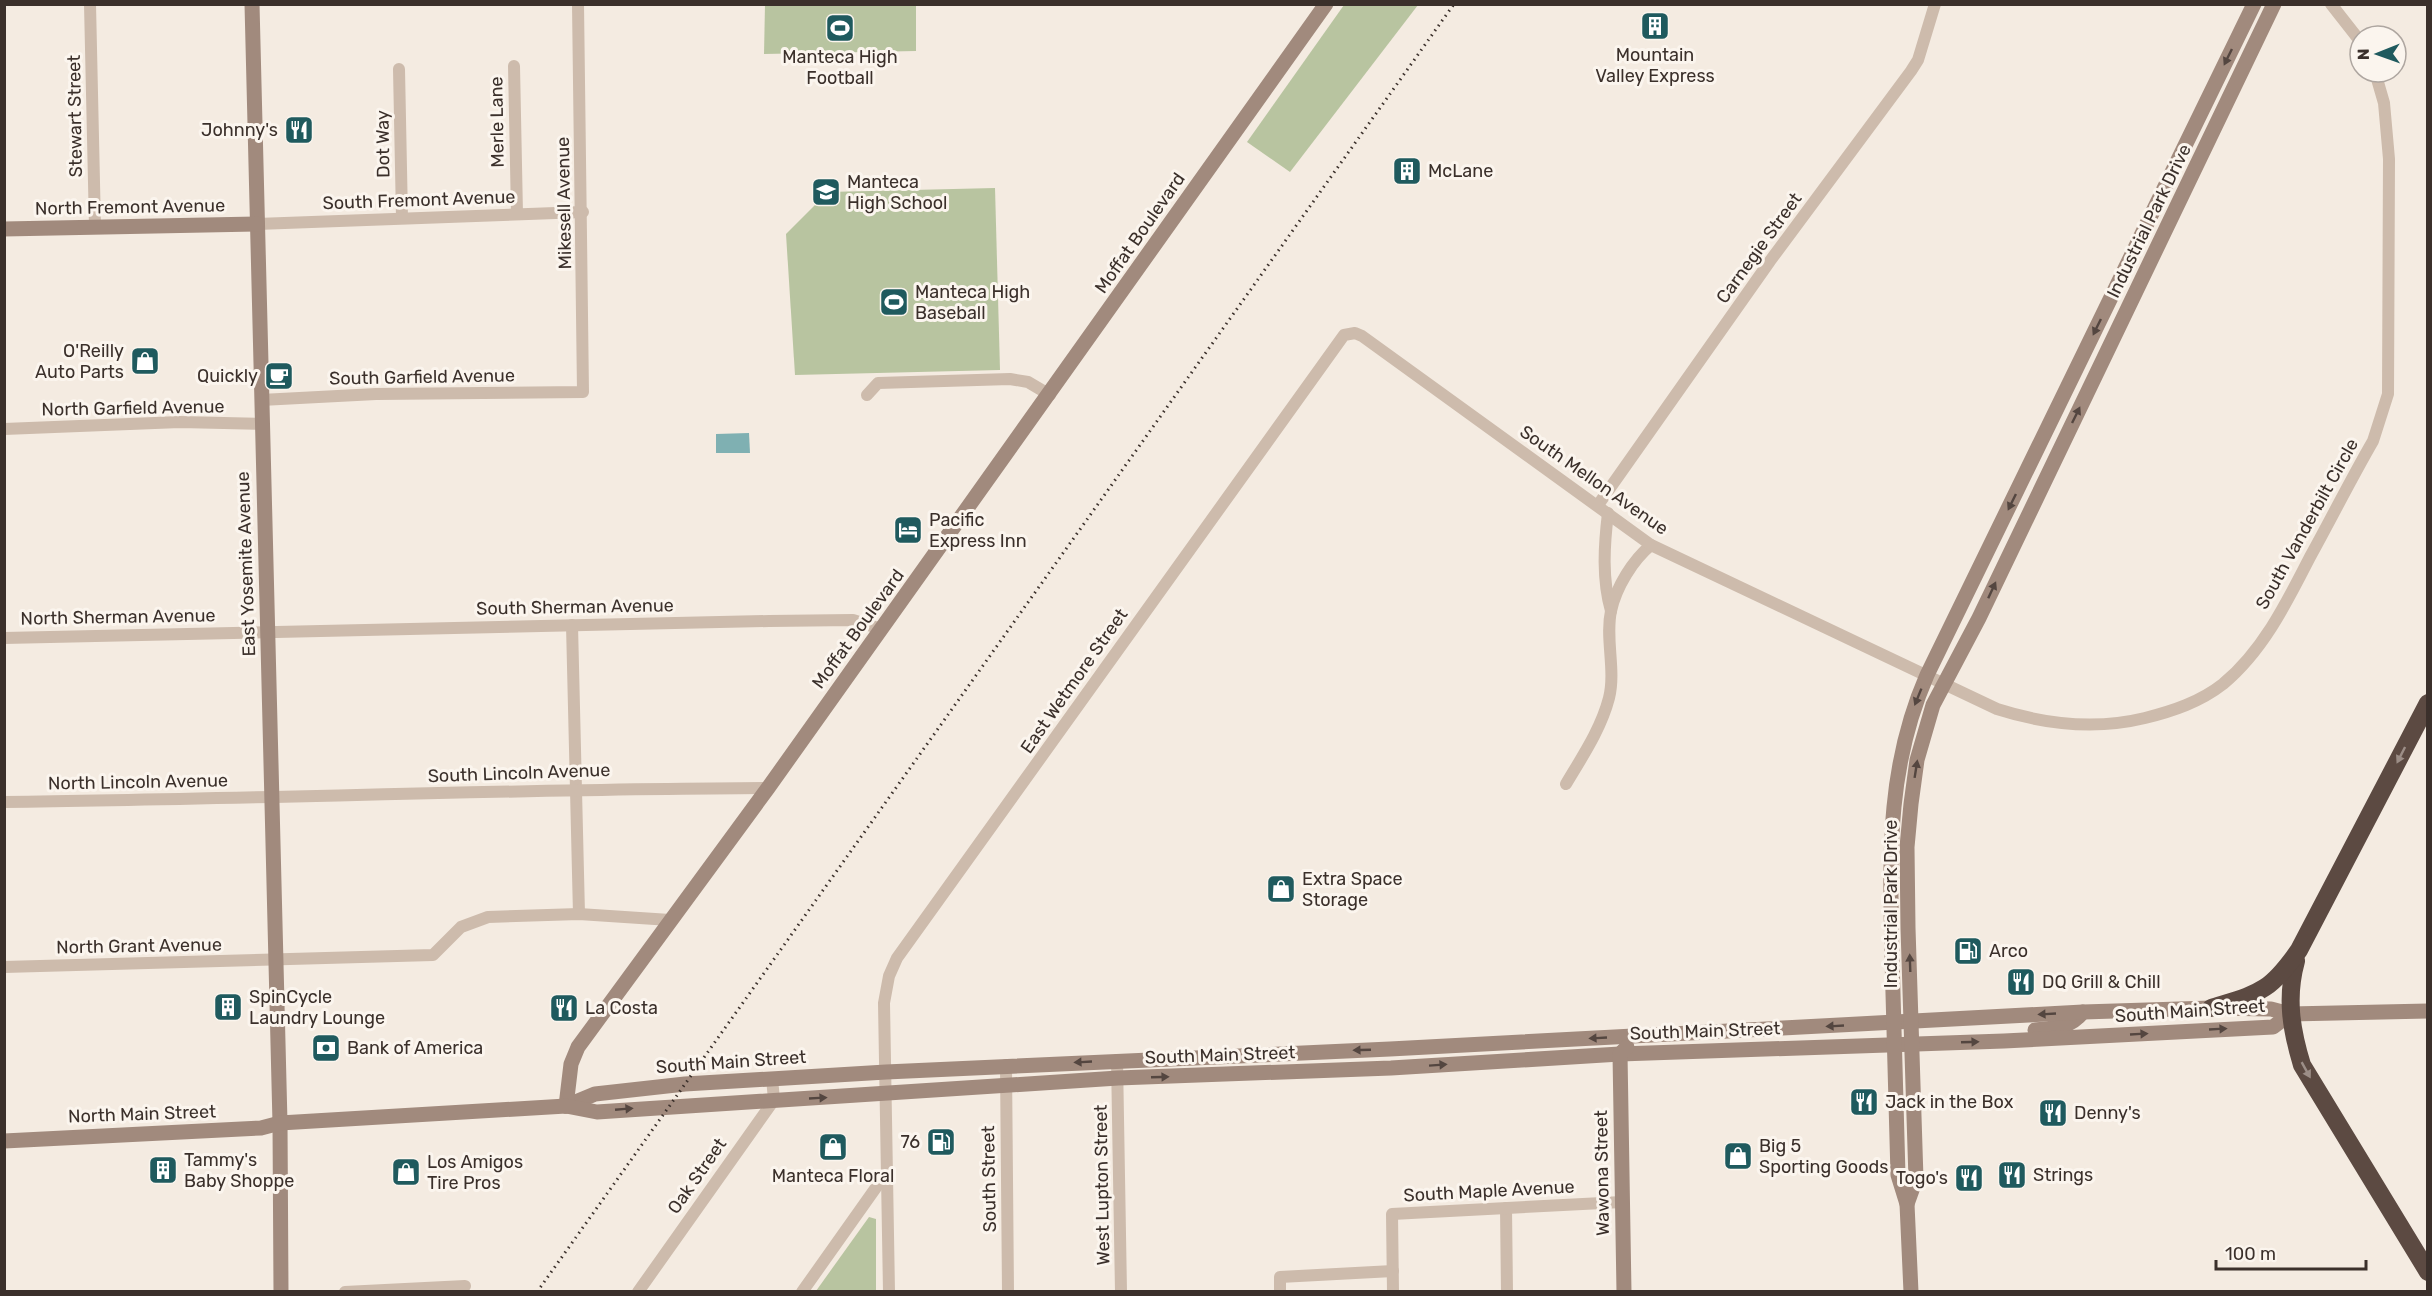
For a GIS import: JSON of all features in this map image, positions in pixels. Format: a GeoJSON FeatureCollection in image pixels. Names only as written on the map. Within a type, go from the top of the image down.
{"type":"FeatureCollection","features":[{"type":"Feature","properties":{"kind":"highway"},"geometry":{"type":"LineString","coordinates":[[2211,1008],[2255,994],[2272,985],[2299,950],[2427,703]]}},
{"type":"Feature","properties":{"kind":"highway"},"geometry":{"type":"LineString","coordinates":[[2299,950],[2290,981],[2290,1014],[2292,1033],[2302,1065],[2427,1272]]}},
{"type":"Feature","properties":{"kind":"main road","name":"East Yosemite Avenue"},"geometry":{"type":"LineString","coordinates":[[252,4],[274,960],[280,1123],[281,1292]]}},
{"type":"Feature","properties":{"kind":"main road","name":"Moffat Boulevard"},"geometry":{"type":"LineString","coordinates":[[566,1106],[571,1064],[578,1047],[768,788],[1050,395],[1326,4]]}},
{"type":"Feature","properties":{"kind":"main road","name":"Industrial Park Drive"},"geometry":{"type":"LineString","coordinates":[[1907,1204],[1898,1175],[1890,846],[1893,800],[1908,725],[1927,675],[2254,4]]}},
{"type":"Feature","properties":{"kind":"main road","name":"Industrial Park Drive"},"geometry":{"type":"LineString","coordinates":[[1907,1204],[1916,1179],[1907,846],[1911,804],[1925,730],[1944,683],[2019,533],[2274,4]]}},
{"type":"Feature","properties":{"kind":"main road","name":"North Fremont Avenue"},"geometry":{"type":"LineString","coordinates":[[4,228],[257,224]]}},
{"type":"Feature","properties":{"kind":"main road"},"geometry":{"type":"LineString","coordinates":[[2040,444],[2057,454]]}},
{"type":"Feature","properties":{"kind":"main road"},"geometry":{"type":"LineString","coordinates":[[2002,524],[2019,533]]}},
{"type":"Feature","properties":{"kind":"main road","name":"South Main Street"},"geometry":{"type":"LineString","coordinates":[[566,1106],[595,1094],[772,1078],[1006,1065],[1390,1049],[2083,1012],[2211,1008],[2271,1009],[2290,1014],[2427,1011]]}},
{"type":"Feature","properties":{"kind":"main road"},"geometry":{"type":"LineString","coordinates":[[2163,1010],[2164,1032]]}},
{"type":"Feature","properties":{"kind":"main road"},"geometry":{"type":"LineString","coordinates":[[2004,1041],[2024,1030],[2062,1027],[2075,1023],[2083,1012]]}},
{"type":"Feature","properties":{"kind":"main road","name":"South Main Street"},"geometry":{"type":"LineString","coordinates":[[280,1123],[566,1106],[597,1112],[1118,1078],[1391,1068],[1620,1054],[2004,1041],[2273,1027],[2290,1014]]}},
{"type":"Feature","properties":{"kind":"main road"},"geometry":{"type":"LineString","coordinates":[[1620,1054],[1628,1047],[1667,1040],[1679,1034]]}},
{"type":"Feature","properties":{"kind":"main road"},"geometry":{"type":"LineString","coordinates":[[1390,1049],[1391,1068]]}},
{"type":"Feature","properties":{"kind":"main road","name":"Wawona Street"},"geometry":{"type":"LineString","coordinates":[[1620,1054],[1623,1292]]}},
{"type":"Feature","properties":{"kind":"main road","name":"North Main Street"},"geometry":{"type":"LineString","coordinates":[[4,1141],[251,1129],[280,1123]]}},
{"type":"Feature","properties":{"kind":"main road"},"geometry":{"type":"LineString","coordinates":[[1907,1204],[1911,1292]]}},
{"type":"Feature","properties":{"kind":"street","name":"Stewart Street"},"geometry":{"type":"LineString","coordinates":[[90,4],[95,227]]}},
{"type":"Feature","properties":{"kind":"street","name":"Carnegie Street"},"geometry":{"type":"LineString","coordinates":[[1603,509],[1770,261],[1911,71],[1922,50],[1935,4]]}},
{"type":"Feature","properties":{"kind":"street"},"geometry":{"type":"LineString","coordinates":[[2331,4],[2348,26]]}},
{"type":"Feature","properties":{"kind":"street","name":"Mikesell Avenue"},"geometry":{"type":"LineString","coordinates":[[578,9],[583,212],[583,392]]}},
{"type":"Feature","properties":{"kind":"street","name":"Merle Lane"},"geometry":{"type":"LineString","coordinates":[[514,66],[517,214]]}},
{"type":"Feature","properties":{"kind":"street","name":"Dot Way"},"geometry":{"type":"LineString","coordinates":[[399,69],[402,218]]}},
{"type":"Feature","properties":{"kind":"street","name":"South Vanderbilt Circle"},"geometry":{"type":"LineString","coordinates":[[1944,683],[1997,709],[2025,718],[2094,724],[2131,721],[2186,706],[2209,694],[2224,683],[2256,651],[2282,610],[2373,441],[2388,394],[2389,159],[2384,104],[2378,84]]}},
{"type":"Feature","properties":{"kind":"street","name":"South Fremont Avenue"},"geometry":{"type":"LineString","coordinates":[[257,224],[583,212]]}},
{"type":"Feature","properties":{"kind":"street","name":"East Wetmore Street"},"geometry":{"type":"LineString","coordinates":[[889,1292],[886,987],[897,958],[1336,344],[1350,333],[1369,341]]}},
{"type":"Feature","properties":{"kind":"street","name":"South Mellon Avenue"},"geometry":{"type":"LineString","coordinates":[[1369,341],[1651,545],[1944,683]]}},
{"type":"Feature","properties":{"kind":"street"},"geometry":{"type":"LineString","coordinates":[[867,395],[878,383],[1010,379],[1029,382],[1050,395]]}},
{"type":"Feature","properties":{"kind":"street","name":"South Garfield Avenue"},"geometry":{"type":"LineString","coordinates":[[261,399],[376,394],[583,392]]}},
{"type":"Feature","properties":{"kind":"street","name":"North Garfield Avenue"},"geometry":{"type":"LineString","coordinates":[[4,429],[180,422],[262,424]]}},
{"type":"Feature","properties":{"kind":"street"},"geometry":{"type":"LineString","coordinates":[[1566,784],[1600,723],[1609,698],[1612,677],[1611,611],[1605,591],[1603,509]]}},
{"type":"Feature","properties":{"kind":"street"},"geometry":{"type":"LineString","coordinates":[[1611,611],[1628,571],[1651,545]]}},
{"type":"Feature","properties":{"kind":"street","name":"South Sherman Avenue"},"geometry":{"type":"LineString","coordinates":[[268,632],[853,620],[881,629]]}},
{"type":"Feature","properties":{"kind":"street"},"geometry":{"type":"LineString","coordinates":[[572,625],[579,914]]}},
{"type":"Feature","properties":{"kind":"street","name":"North Sherman Avenue"},"geometry":{"type":"LineString","coordinates":[[4,638],[268,632]]}},
{"type":"Feature","properties":{"kind":"street","name":"South Lincoln Avenue"},"geometry":{"type":"LineString","coordinates":[[272,799],[576,789],[768,788]]}},
{"type":"Feature","properties":{"kind":"street","name":"North Lincoln Avenue"},"geometry":{"type":"LineString","coordinates":[[4,802],[272,799]]}},
{"type":"Feature","properties":{"kind":"street","name":"North Grant Avenue"},"geometry":{"type":"LineString","coordinates":[[4,966],[433,955],[461,927],[488,917],[579,914],[670,920]]}},
{"type":"Feature","properties":{"kind":"street"},"geometry":{"type":"LineString","coordinates":[[1118,1060],[1118,1078]]}},
{"type":"Feature","properties":{"kind":"street","name":"South Street"},"geometry":{"type":"LineString","coordinates":[[1006,1065],[1008,1292]]}},
{"type":"Feature","properties":{"kind":"street"},"geometry":{"type":"LineString","coordinates":[[772,1078],[774,1100]]}},
{"type":"Feature","properties":{"kind":"street","name":"West Lupton Street"},"geometry":{"type":"LineString","coordinates":[[1118,1078],[1121,1292]]}},
{"type":"Feature","properties":{"kind":"street","name":"Oak Street"},"geometry":{"type":"LineString","coordinates":[[638,1292],[774,1100]]}},
{"type":"Feature","properties":{"kind":"street"},"geometry":{"type":"LineString","coordinates":[[802,1292],[887,1172]]}},
{"type":"Feature","properties":{"kind":"street","name":"South Maple Avenue"},"geometry":{"type":"LineString","coordinates":[[1393,1271],[1392,1214],[1622,1202]]}},
{"type":"Feature","properties":{"kind":"street"},"geometry":{"type":"LineString","coordinates":[[1506,1208],[1507,1292]]}},
{"type":"Feature","properties":{"kind":"street"},"geometry":{"type":"LineString","coordinates":[[1280,1292],[1280,1277],[1393,1271],[1393,1292]]}},
{"type":"Feature","properties":{"kind":"street"},"geometry":{"type":"LineString","coordinates":[[345,1292],[465,1286]]}},
{"type":"Feature","properties":{"kind":"green space","name":"Manteca High Football"},"geometry":{"type":"Polygon","coordinates":[[[765,5],[916,5],[916,51],[764,54],[765,5]]]}},
{"type":"Feature","properties":{"kind":"green space"},"geometry":{"type":"Polygon","coordinates":[[[1344,5],[1418,5],[1290,172],[1247,142],[1344,5]]]}},
{"type":"Feature","properties":{"kind":"green space","name":"Manteca High Baseball"},"geometry":{"type":"Polygon","coordinates":[[[995,188],[1000,370],[795,375],[786,234],[828,192],[995,188]]]}},
{"type":"Feature","properties":{"kind":"green space"},"geometry":{"type":"Polygon","coordinates":[[[869,1217],[876,1219],[876,1291],[816,1291],[869,1217]]]}},
{"type":"Feature","properties":{"kind":"water"},"geometry":{"type":"Polygon","coordinates":[[[749,433],[750,453],[716,453],[716,434],[749,433]]]}},
{"type":"Feature","properties":{"kind":"railway"},"geometry":{"type":"LineString","coordinates":[[537,1292],[1454,4]]}},
{"type":"Feature","properties":{"kind":"place","name":"Mountain Valley Express"},"geometry":{"type":"Point","coordinates":[1655,26]}},
{"type":"Feature","properties":{"kind":"place","name":"Manteca High Football"},"geometry":{"type":"Point","coordinates":[840,28]}},
{"type":"Feature","properties":{"kind":"place","name":"Johnny's"},"geometry":{"type":"Point","coordinates":[299,130]}},
{"type":"Feature","properties":{"kind":"place","name":"McLane"},"geometry":{"type":"Point","coordinates":[1407,171]}},
{"type":"Feature","properties":{"kind":"place","name":"Manteca High School"},"geometry":{"type":"Point","coordinates":[826,192]}},
{"type":"Feature","properties":{"kind":"place","name":"Manteca High Baseball"},"geometry":{"type":"Point","coordinates":[894,302]}},
{"type":"Feature","properties":{"kind":"place","name":"O'Reilly Auto Parts"},"geometry":{"type":"Point","coordinates":[145,361]}},
{"type":"Feature","properties":{"kind":"place","name":"Quickly"},"geometry":{"type":"Point","coordinates":[279,376]}},
{"type":"Feature","properties":{"kind":"place","name":"Pacific Express Inn"},"geometry":{"type":"Point","coordinates":[908,530]}},
{"type":"Feature","properties":{"kind":"place","name":"Extra Space Storage"},"geometry":{"type":"Point","coordinates":[1281,889]}},
{"type":"Feature","properties":{"kind":"place","name":"Arco"},"geometry":{"type":"Point","coordinates":[1968,951]}},
{"type":"Feature","properties":{"kind":"place","name":"DQ Grill & Chill"},"geometry":{"type":"Point","coordinates":[2021,982]}},
{"type":"Feature","properties":{"kind":"place","name":"SpinCycle Laundry Lounge"},"geometry":{"type":"Point","coordinates":[228,1007]}},
{"type":"Feature","properties":{"kind":"place","name":"La Costa"},"geometry":{"type":"Point","coordinates":[564,1008]}},
{"type":"Feature","properties":{"kind":"place","name":"Bank of America"},"geometry":{"type":"Point","coordinates":[326,1048]}},
{"type":"Feature","properties":{"kind":"place","name":"Jack in the Box"},"geometry":{"type":"Point","coordinates":[1864,1102]}},
{"type":"Feature","properties":{"kind":"place","name":"Denny's"},"geometry":{"type":"Point","coordinates":[2053,1113]}},
{"type":"Feature","properties":{"kind":"place","name":"76"},"geometry":{"type":"Point","coordinates":[941,1142]}},
{"type":"Feature","properties":{"kind":"place","name":"Manteca Floral"},"geometry":{"type":"Point","coordinates":[833,1147]}},
{"type":"Feature","properties":{"kind":"place","name":"Big 5 Sporting Goods"},"geometry":{"type":"Point","coordinates":[1738,1156]}},
{"type":"Feature","properties":{"kind":"place","name":"Tammy's Baby Shoppe"},"geometry":{"type":"Point","coordinates":[163,1170]}},
{"type":"Feature","properties":{"kind":"place","name":"Los Amigos Tire Pros"},"geometry":{"type":"Point","coordinates":[406,1172]}},
{"type":"Feature","properties":{"kind":"place","name":"Strings"},"geometry":{"type":"Point","coordinates":[2012,1175]}},
{"type":"Feature","properties":{"kind":"place","name":"Togo's"},"geometry":{"type":"Point","coordinates":[1969,1178]}}]}
